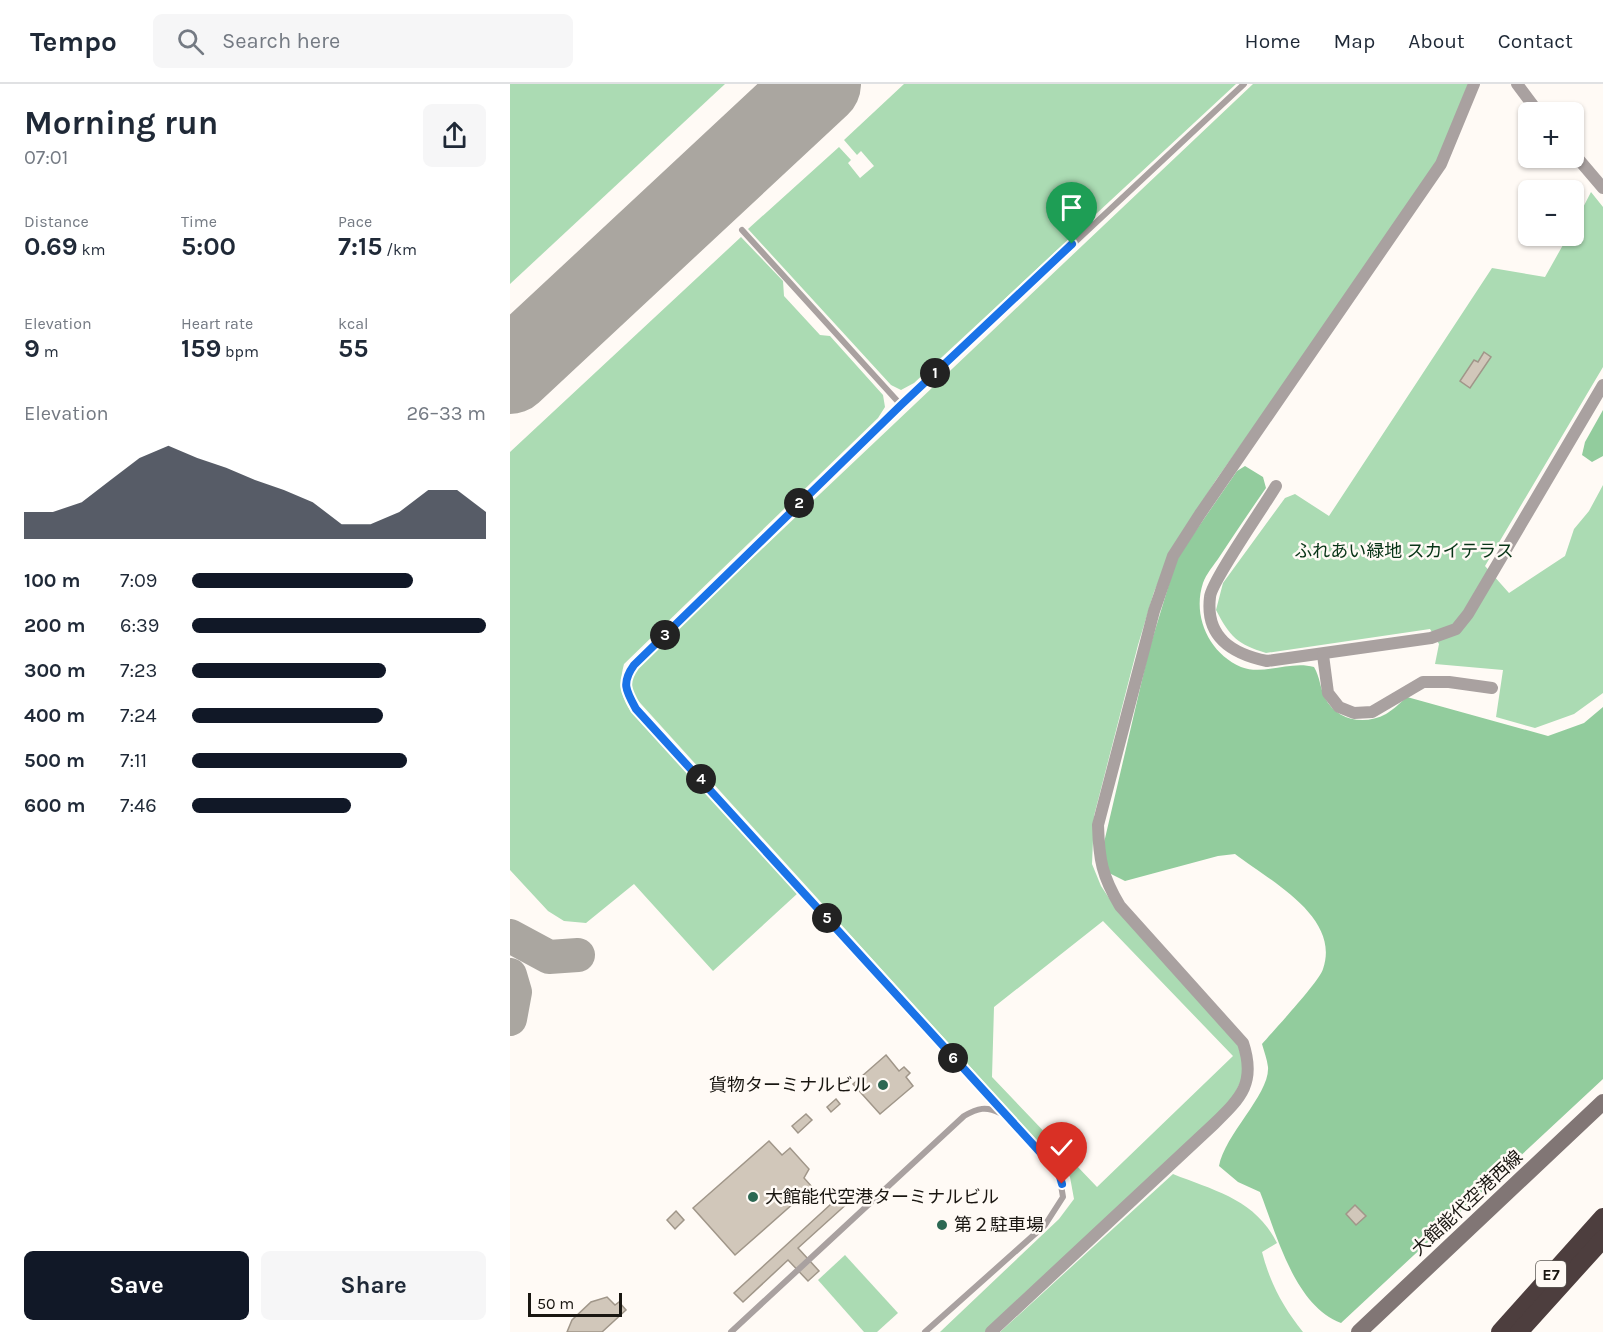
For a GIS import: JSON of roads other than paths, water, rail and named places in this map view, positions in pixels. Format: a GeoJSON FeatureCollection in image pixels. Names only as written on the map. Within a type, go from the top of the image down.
{"type":"FeatureCollection","features":[{"type":"Feature","properties":{"kind":"highway","name":"E7"},"geometry":{"type":"LineString","coordinates":[[1563,1272],[1603,1217]]}},
{"type":"Feature","properties":{"kind":"highway","name":"E7"},"geometry":{"type":"LineString","coordinates":[[1563,1272],[1603,1239]]}},
{"type":"Feature","properties":{"kind":"highway"},"geometry":{"type":"LineString","coordinates":[[1498,1332],[1563,1272]]}},
{"type":"Feature","properties":{"kind":"highway"},"geometry":{"type":"LineString","coordinates":[[1521,1332],[1563,1272]]}},
{"type":"Feature","properties":{"kind":"main road","name":"大館能代空港西線"},"geometry":{"type":"LineString","coordinates":[[1359,1332],[1603,1102]]}},
{"type":"Feature","properties":{"kind":"street"},"geometry":{"type":"LineString","coordinates":[[991,1332],[1214,1124],[1232,1106],[1244,1088],[1250,1071],[1243,1042],[1120,906],[1105,882],[1099,857],[1098,825],[1154,611],[1173,556],[1441,164],[1474,84]]}},
{"type":"Feature","properties":{"kind":"street"},"geometry":{"type":"LineString","coordinates":[[1517,84],[1530,102]]}},
{"type":"Feature","properties":{"kind":"street"},"geometry":{"type":"LineString","coordinates":[[1584,166],[1603,188]]}},
{"type":"Feature","properties":{"kind":"street"},"geometry":{"type":"LineString","coordinates":[[1276,486],[1213,587],[1210,597],[1213,623],[1222,642],[1243,656],[1267,661],[1323,655],[1431,638],[1456,629],[1603,386]]}},
{"type":"Feature","properties":{"kind":"street"},"geometry":{"type":"LineString","coordinates":[[1323,655],[1328,693],[1339,707],[1354,713],[1372,712],[1424,682],[1449,682],[1492,688]]}},
{"type":"Feature","properties":{"kind":"lane"},"geometry":{"type":"LineString","coordinates":[[925,1332],[1045,1225],[1063,1197],[1059,1173],[636,709],[625,690],[625,677],[634,665],[901,405],[1244,84]]}},
{"type":"Feature","properties":{"kind":"lane"},"geometry":{"type":"LineString","coordinates":[[742,230],[901,405]]}},
{"type":"Feature","properties":{"kind":"lane"},"geometry":{"type":"LineString","coordinates":[[731,1332],[964,1116],[976,1109],[988,1107],[1004,1114]]}},
{"type":"Feature","properties":{"kind":"place","name":"貨物ターミナルビル"},"geometry":{"type":"Point","coordinates":[883,1085]}},
{"type":"Feature","properties":{"kind":"place","name":"大館能代空港ターミナルビル"},"geometry":{"type":"Point","coordinates":[753,1197]}},
{"type":"Feature","properties":{"kind":"place","name":"第２駐車場"},"geometry":{"type":"Point","coordinates":[942,1225]}},
{"type":"Feature","properties":{"kind":"park label","name":"ふれあい緑地 スカイテラス"},"geometry":{"type":"Point","coordinates":[1404,551]}}]}
